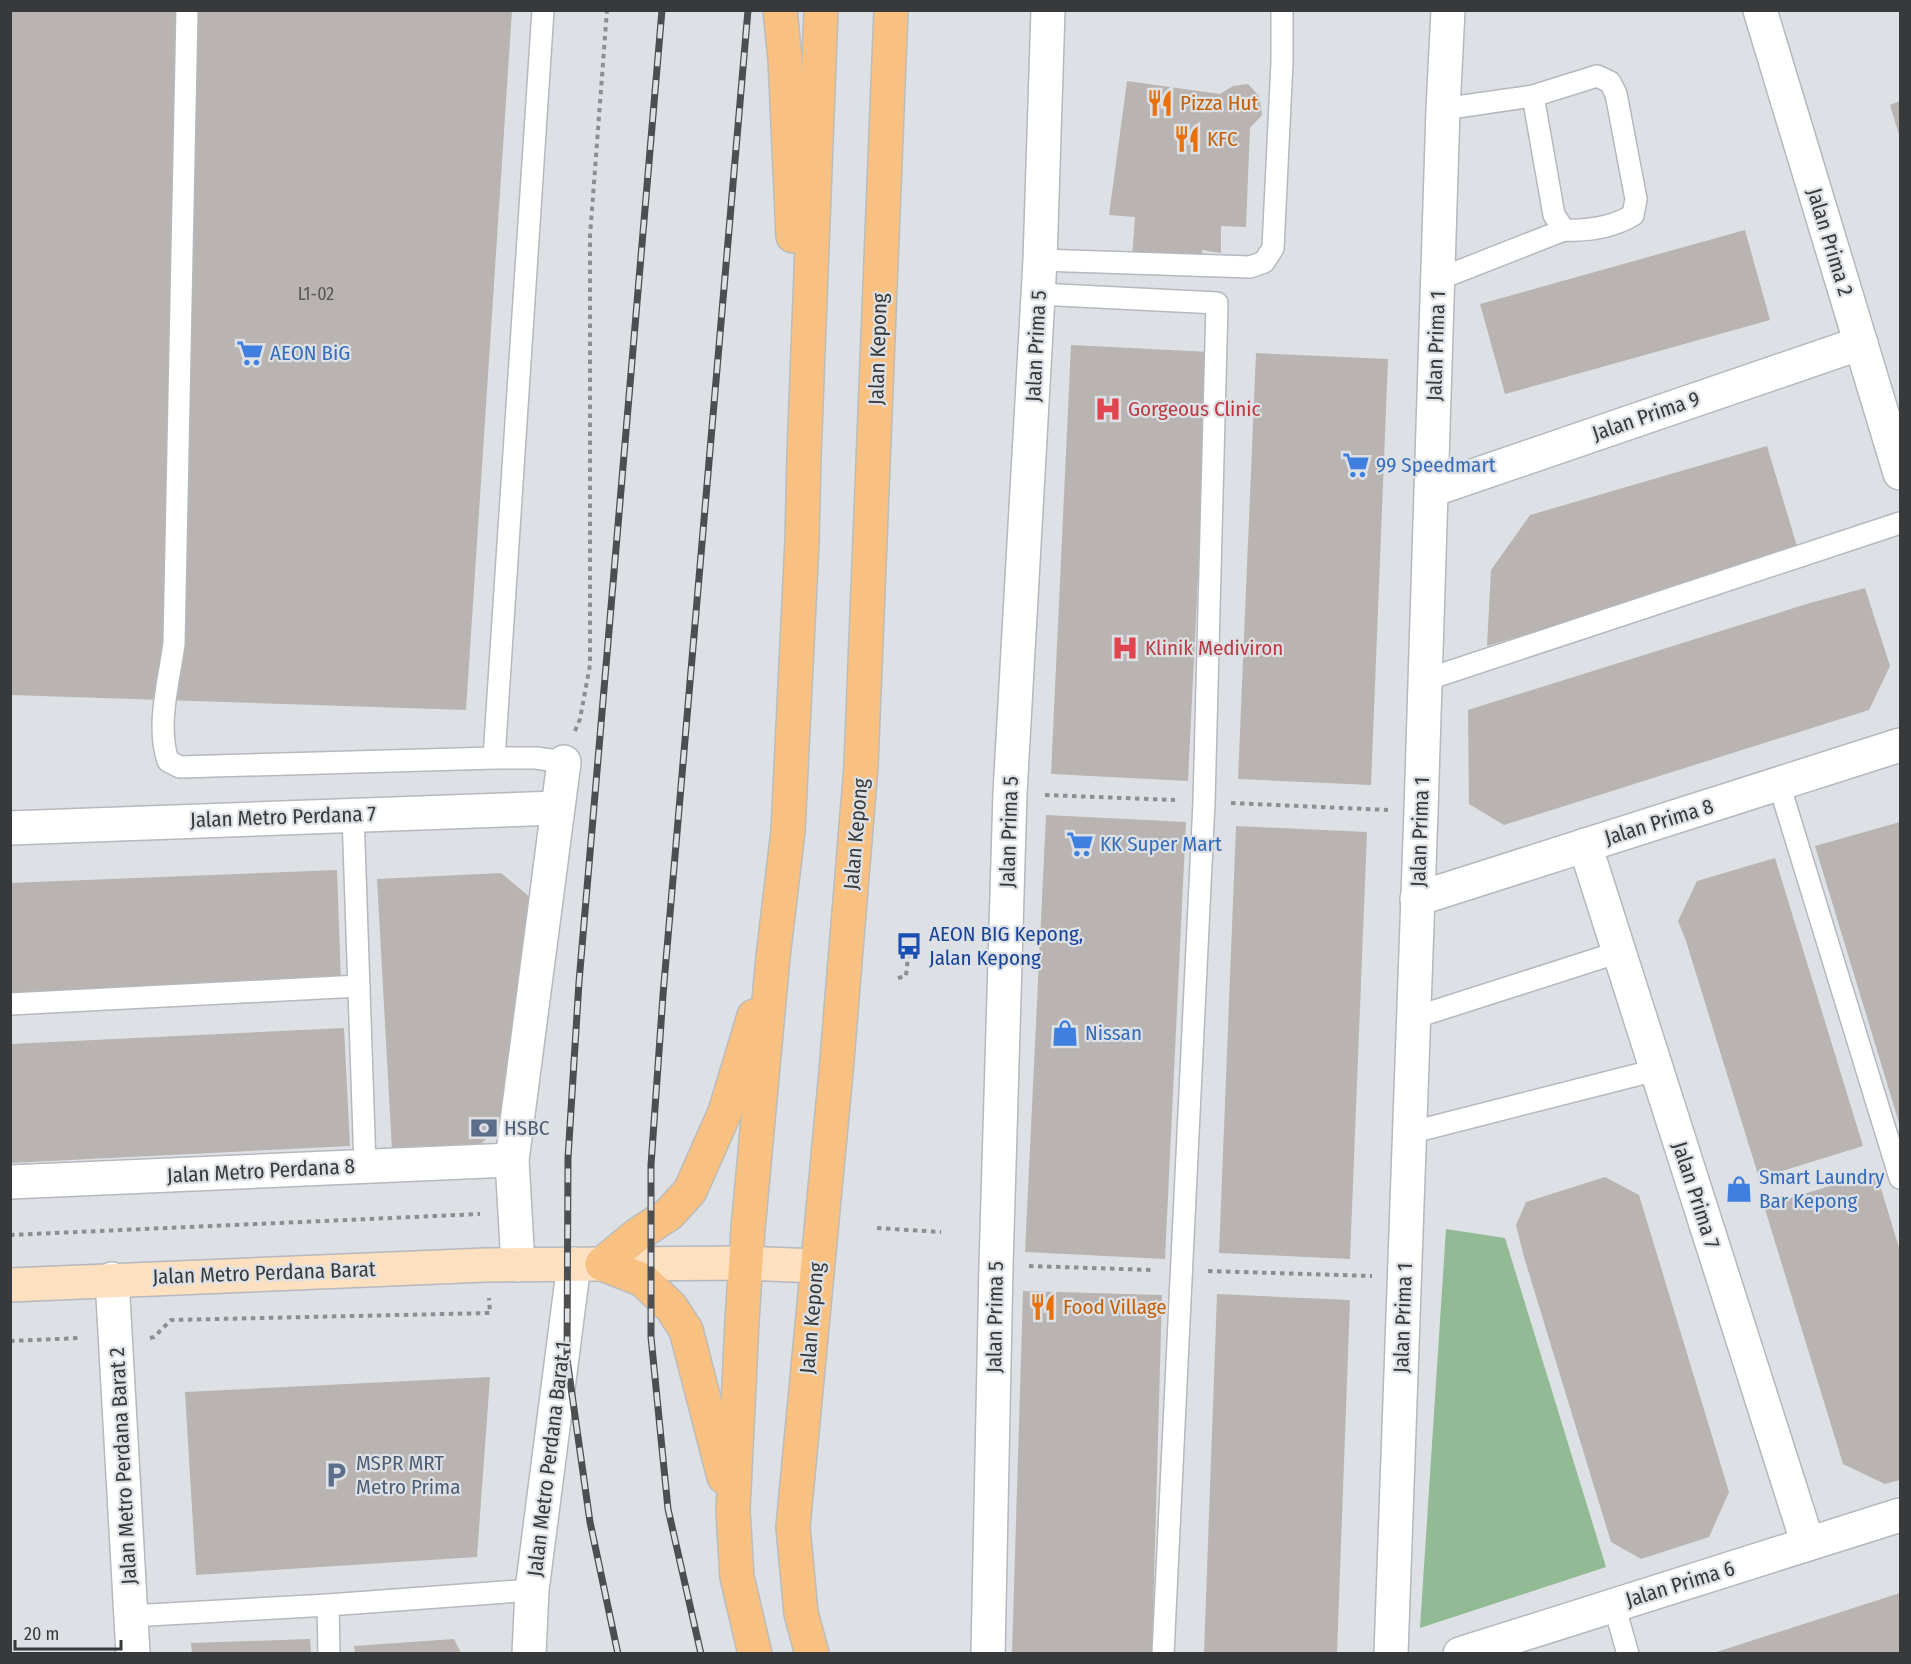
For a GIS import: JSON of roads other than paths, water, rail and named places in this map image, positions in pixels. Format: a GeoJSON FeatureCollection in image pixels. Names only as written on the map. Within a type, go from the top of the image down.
{"type":"FeatureCollection","features":[{"type":"Feature","properties":{"kind":"main road"},"geometry":{"type":"LineString","coordinates":[[780,10],[785,59],[804,456]]}},
{"type":"Feature","properties":{"kind":"main road"},"geometry":{"type":"LineString","coordinates":[[755,1653],[737,1577],[733,1511],[746,1263],[773,957],[788,831],[802,541],[821,10]]}},
{"type":"Feature","properties":{"kind":"main road","name":"Jalan Kepong"},"geometry":{"type":"LineString","coordinates":[[812,1653],[801,1613],[793,1527],[837,1061],[861,766],[891,10]]}},
{"type":"Feature","properties":{"kind":"main road"},"geometry":{"type":"LineString","coordinates":[[588,1264],[669,1214],[690,1191],[725,1112],[773,957]]}},
{"type":"Feature","properties":{"kind":"main road"},"geometry":{"type":"LineString","coordinates":[[588,1264],[643,1280],[671,1307],[686,1330],[733,1511]]}},
{"type":"Feature","properties":{"kind":"street","name":"Jalan Prima 5"},"geometry":{"type":"LineString","coordinates":[[988,1653],[996,1266],[1010,793],[1041,260],[1048,10]]}},
{"type":"Feature","properties":{"kind":"street","name":"Jalan Prima 1"},"geometry":{"type":"LineString","coordinates":[[1391,1653],[1448,10]]}},
{"type":"Feature","properties":{"kind":"street","name":"Jalan Prima 2"},"geometry":{"type":"LineString","coordinates":[[1760,10],[1900,473]]}},
{"type":"Feature","properties":{"kind":"street","name":"Jalan Prima 9"},"geometry":{"type":"LineString","coordinates":[[1432,490],[1861,343]]}},
{"type":"Feature","properties":{"kind":"street","name":"Jalan Prima 8"},"geometry":{"type":"LineString","coordinates":[[1418,899],[1900,745]]}},
{"type":"Feature","properties":{"kind":"street"},"geometry":{"type":"LineString","coordinates":[[518,1265],[512,1160],[556,808],[564,762]]}},
{"type":"Feature","properties":{"kind":"street","name":"Jalan Metro Perdana 7"},"geometry":{"type":"LineString","coordinates":[[10,828],[556,808]]}},
{"type":"Feature","properties":{"kind":"street","name":"Jalan Prima 7"},"geometry":{"type":"LineString","coordinates":[[1585,845],[1808,1544]]}},
{"type":"Feature","properties":{"kind":"street","name":"Jalan Metro Perdana 8"},"geometry":{"type":"LineString","coordinates":[[10,1182],[512,1160]]}},
{"type":"Feature","properties":{"kind":"street","name":"Jalan Metro Perdana Barat"},"geometry":{"type":"LineString","coordinates":[[10,1285],[112,1279],[518,1265],[746,1263],[817,1266]]}},
{"type":"Feature","properties":{"kind":"street","name":"Jalan Metro Perdana Barat 1"},"geometry":{"type":"LineString","coordinates":[[529,1653],[532,1590],[588,1264]]}},
{"type":"Feature","properties":{"kind":"street","name":"Jalan Metro Perdana Barat 2"},"geometry":{"type":"LineString","coordinates":[[112,1279],[133,1653]]}},
{"type":"Feature","properties":{"kind":"street","name":"Jalan Prima 6"},"geometry":{"type":"LineString","coordinates":[[1460,1653],[1900,1515]]}},
{"type":"Feature","properties":{"kind":"lane"},"geometry":{"type":"LineString","coordinates":[[187,10],[174,644],[164,708],[164,747],[168,761],[180,766],[494,758],[536,758],[564,762]]}},
{"type":"Feature","properties":{"kind":"lane"},"geometry":{"type":"LineString","coordinates":[[494,758],[543,10]]}},
{"type":"Feature","properties":{"kind":"lane"},"geometry":{"type":"LineString","coordinates":[[1041,260],[1250,267],[1264,262],[1272,249],[1282,62],[1282,10]]}},
{"type":"Feature","properties":{"kind":"lane"},"geometry":{"type":"LineString","coordinates":[[1438,279],[1564,230],[1579,231],[1620,223],[1633,215],[1636,199],[1616,94],[1610,82],[1597,76],[1533,96],[1443,109]]}},
{"type":"Feature","properties":{"kind":"lane"},"geometry":{"type":"LineString","coordinates":[[1533,96],[1554,215],[1564,230]]}},
{"type":"Feature","properties":{"kind":"lane"},"geometry":{"type":"LineString","coordinates":[[1039,294],[1217,303],[1204,802],[1163,1653]]}},
{"type":"Feature","properties":{"kind":"lane"},"geometry":{"type":"LineString","coordinates":[[1425,680],[1900,523]]}},
{"type":"Feature","properties":{"kind":"lane"},"geometry":{"type":"LineString","coordinates":[[1779,784],[1900,1178]]}},
{"type":"Feature","properties":{"kind":"lane"},"geometry":{"type":"LineString","coordinates":[[353,814],[365,1166]]}},
{"type":"Feature","properties":{"kind":"lane"},"geometry":{"type":"LineString","coordinates":[[1413,1018],[1618,952]]}},
{"type":"Feature","properties":{"kind":"lane"},"geometry":{"type":"LineString","coordinates":[[10,1004],[359,986]]}},
{"type":"Feature","properties":{"kind":"lane"},"geometry":{"type":"LineString","coordinates":[[1409,1133],[1656,1070]]}},
{"type":"Feature","properties":{"kind":"lane"},"geometry":{"type":"LineString","coordinates":[[131,1616],[532,1590]]}},
{"type":"Feature","properties":{"kind":"lane"},"geometry":{"type":"LineString","coordinates":[[328,1605],[329,1653]]}},
{"type":"Feature","properties":{"kind":"lane"},"geometry":{"type":"LineString","coordinates":[[1614,1605],[1628,1653]]}},
{"type":"Feature","properties":{"kind":"railway"},"geometry":{"type":"LineString","coordinates":[[618,1654],[590,1522],[567,1359],[568,1158],[579,982],[662,10]]}},
{"type":"Feature","properties":{"kind":"railway"},"geometry":{"type":"LineString","coordinates":[[701,1654],[668,1509],[651,1337],[651,1165],[663,995],[748,10]]}},
{"type":"Feature","properties":{"kind":"place","name":"Pizza Hut"},"geometry":{"type":"Point","coordinates":[1160,103]}},
{"type":"Feature","properties":{"kind":"place","name":"KFC"},"geometry":{"type":"Point","coordinates":[1187,139]}},
{"type":"Feature","properties":{"kind":"place","name":"AEON BiG"},"geometry":{"type":"Point","coordinates":[250,353]}},
{"type":"Feature","properties":{"kind":"place","name":"Gorgeous Clinic"},"geometry":{"type":"Point","coordinates":[1108,409]}},
{"type":"Feature","properties":{"kind":"place","name":"99 Speedmart"},"geometry":{"type":"Point","coordinates":[1356,465]}},
{"type":"Feature","properties":{"kind":"place","name":"Klinik Mediviron"},"geometry":{"type":"Point","coordinates":[1125,648]}},
{"type":"Feature","properties":{"kind":"place","name":"KK Super Mart"},"geometry":{"type":"Point","coordinates":[1080,844]}},
{"type":"Feature","properties":{"kind":"place","name":"AEON BIG Kepong, Jalan Kepong"},"geometry":{"type":"Point","coordinates":[909,946]}},
{"type":"Feature","properties":{"kind":"place","name":"Nissan"},"geometry":{"type":"Point","coordinates":[1065,1033]}},
{"type":"Feature","properties":{"kind":"place","name":"HSBC"},"geometry":{"type":"Point","coordinates":[484,1128]}},
{"type":"Feature","properties":{"kind":"place","name":"Smart Laundry Bar Kepong"},"geometry":{"type":"Point","coordinates":[1739,1189]}},
{"type":"Feature","properties":{"kind":"place","name":"Food Village"},"geometry":{"type":"Point","coordinates":[1043,1307]}},
{"type":"Feature","properties":{"kind":"place","name":"MSPR MRT Metro Prima"},"geometry":{"type":"Point","coordinates":[336,1475]}}]}
